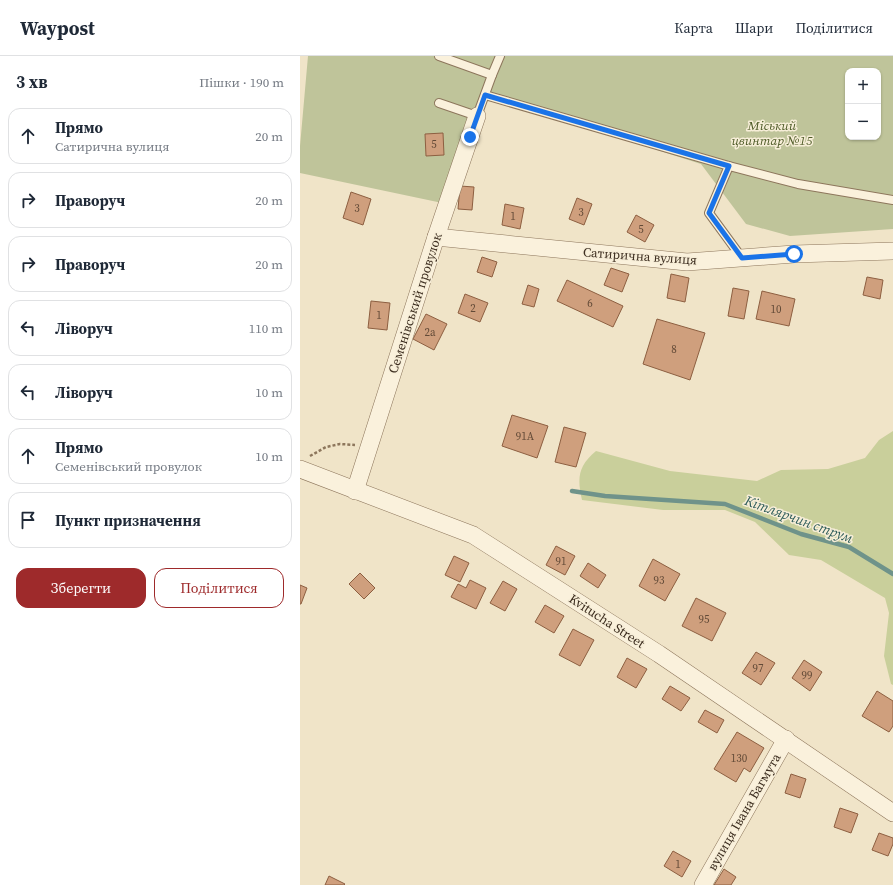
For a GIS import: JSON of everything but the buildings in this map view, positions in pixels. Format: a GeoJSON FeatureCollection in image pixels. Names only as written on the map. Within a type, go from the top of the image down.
{"type":"FeatureCollection","features":[{"type":"Feature","properties":{"kind":"street","name":"Семенівський провулок"},"geometry":{"type":"LineString","coordinates":[[355,491],[436,237],[477,116]]}},
{"type":"Feature","properties":{"kind":"street","name":"Сатирична вулиця"},"geometry":{"type":"LineString","coordinates":[[436,237],[688,262],[794,254],[893,251]]}},
{"type":"Feature","properties":{"kind":"street","name":"Kvitucha Street"},"geometry":{"type":"LineString","coordinates":[[303,463],[355,491],[473,535],[652,649],[893,812]]}},
{"type":"Feature","properties":{"kind":"street","name":"вулиця Івана Багмута"},"geometry":{"type":"LineString","coordinates":[[703,885],[786,739]]}},
{"type":"Feature","properties":{"kind":"lane"},"geometry":{"type":"LineString","coordinates":[[439,56],[492,75]]}},
{"type":"Feature","properties":{"kind":"lane"},"geometry":{"type":"LineString","coordinates":[[439,103],[477,116],[500,56]]}},
{"type":"Feature","properties":{"kind":"lane"},"geometry":{"type":"LineString","coordinates":[[485,95],[729,166],[798,184],[893,200]]}},
{"type":"Feature","properties":{"kind":"lane"},"geometry":{"type":"LineString","coordinates":[[729,166],[709,213],[742,258]]}},
{"type":"Feature","properties":{"kind":"path"},"geometry":{"type":"LineString","coordinates":[[303,463],[326,447],[340,444],[357,445],[372,439]]}},
{"type":"Feature","properties":{"kind":"green space","name":"Міський цвинтар №15"},"geometry":{"type":"Polygon","coordinates":[[[308,56],[893,56],[893,229],[790,236],[746,224],[701,164],[485,95],[447,204],[300,173],[300,146],[308,56]]]}},
{"type":"Feature","properties":{"kind":"green space"},"geometry":{"type":"Polygon","coordinates":[[[893,431],[893,685],[891,684],[884,656],[889,613],[885,598],[821,560],[789,555],[755,522],[725,510],[663,510],[582,500],[579,479],[580,473],[582,467],[596,451],[670,471],[757,481],[781,470],[828,469],[865,458],[879,440],[893,431]]]}},
{"type":"Feature","properties":{"kind":"waterway","name":"Кітлярчин струм"},"geometry":{"type":"LineString","coordinates":[[572,491],[605,496],[725,504],[801,534],[849,547],[893,574]]}},
{"type":"Feature","properties":{"kind":"route"},"geometry":{"type":"LineString","coordinates":[[470,137],[485,95],[729,166],[709,213],[742,258],[794,254]]}}]}
